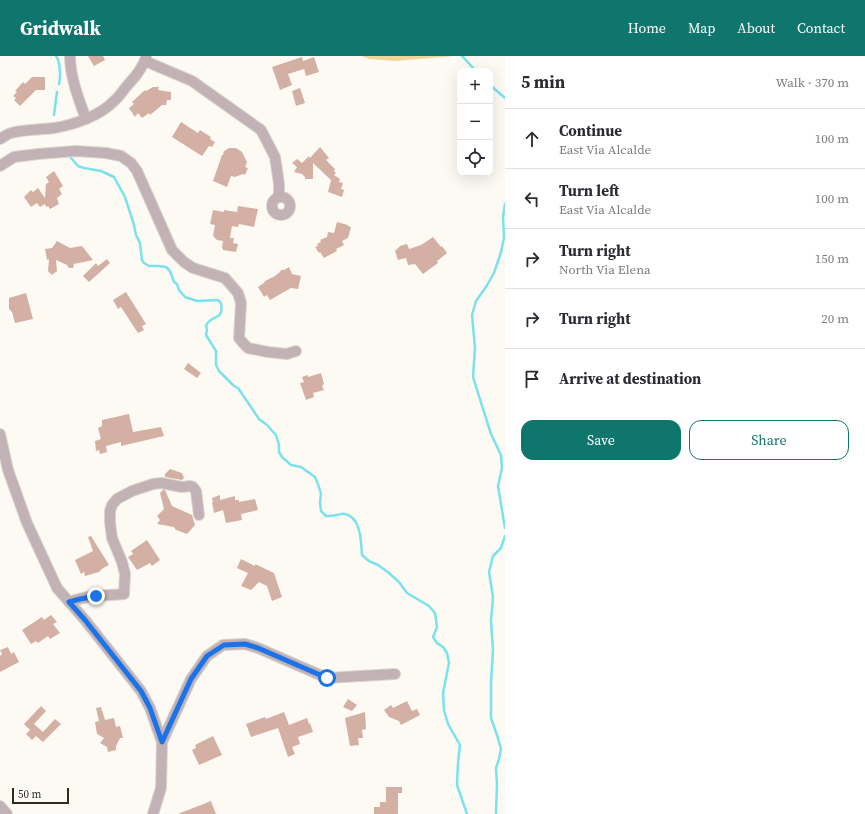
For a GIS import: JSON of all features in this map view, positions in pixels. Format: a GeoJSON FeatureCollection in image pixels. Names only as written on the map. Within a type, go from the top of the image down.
{"type":"FeatureCollection","features":[{"type":"Feature","properties":{"kind":"street"},"geometry":{"type":"LineString","coordinates":[[70,56],[78,95],[86,119]]}},
{"type":"Feature","properties":{"kind":"street"},"geometry":{"type":"LineString","coordinates":[[0,139],[11,133],[73,124],[102,111],[114,102],[135,77],[146,59],[192,81],[261,130],[275,157],[279,184],[279,197]]}},
{"type":"Feature","properties":{"kind":"street"},"geometry":{"type":"LineString","coordinates":[[0,166],[14,158],[38,154],[76,152],[106,153],[121,156],[137,171],[172,250],[177,256],[193,268],[225,278],[238,293],[241,303],[238,338],[248,348],[272,353],[288,354],[296,351]]}},
{"type":"Feature","properties":{"kind":"street"},"geometry":{"type":"LineString","coordinates":[[0,434],[8,470],[27,523],[57,588],[85,620],[141,691],[150,708],[162,742],[161,788],[152,814]]}},
{"type":"Feature","properties":{"kind":"street"},"geometry":{"type":"LineString","coordinates":[[69,602],[96,596],[124,594],[125,574],[122,562],[112,538],[110,522],[110,511],[112,505],[117,499],[132,491],[153,484],[161,483],[182,487],[190,486],[196,491],[199,515]]}},
{"type":"Feature","properties":{"kind":"street"},"geometry":{"type":"LineString","coordinates":[[162,742],[191,679],[207,656],[224,645],[245,644],[258,648],[327,678],[395,674]]}},
{"type":"Feature","properties":{"kind":"street"},"geometry":{"type":"LineString","coordinates":[[0,806],[7,814]]}},
{"type":"Feature","properties":{"kind":"shaded area"},"geometry":{"type":"Polygon","coordinates":[[[362,56],[454,56],[396,61],[369,59],[362,56]]]}},
{"type":"Feature","properties":{"kind":"building"},"geometry":{"type":"Polygon","coordinates":[[[88,56],[103,56],[105,60],[94,66],[88,56]]]}},
{"type":"Feature","properties":{"kind":"building"},"geometry":{"type":"Polygon","coordinates":[[[302,57],[303,61],[314,57],[319,72],[306,76],[304,69],[288,74],[292,85],[280,90],[272,67],[302,57]]]}},
{"type":"Feature","properties":{"kind":"building"},"geometry":{"type":"Polygon","coordinates":[[[32,77],[45,77],[45,90],[36,90],[20,106],[14,100],[16,98],[13,96],[17,92],[15,91],[23,82],[25,84],[32,77]]]}},
{"type":"Feature","properties":{"kind":"building"},"geometry":{"type":"Polygon","coordinates":[[[153,87],[159,87],[158,90],[171,92],[171,100],[167,100],[166,105],[162,105],[150,115],[149,113],[142,118],[138,113],[135,117],[129,108],[134,104],[132,102],[145,90],[146,91],[153,87]]]}},
{"type":"Feature","properties":{"kind":"building"},"geometry":{"type":"Polygon","coordinates":[[[300,88],[305,103],[296,106],[292,91],[300,88]]]}},
{"type":"Feature","properties":{"kind":"building"},"geometry":{"type":"Polygon","coordinates":[[[181,122],[198,133],[200,130],[211,137],[210,139],[215,142],[212,147],[209,146],[202,156],[172,137],[181,122]]]}},
{"type":"Feature","properties":{"kind":"building"},"geometry":{"type":"Polygon","coordinates":[[[320,147],[329,158],[326,160],[335,169],[334,171],[336,173],[334,175],[340,179],[339,182],[343,183],[341,189],[344,190],[342,197],[328,192],[331,180],[313,163],[313,179],[305,179],[302,174],[294,172],[297,167],[292,163],[297,159],[302,163],[309,156],[310,158],[320,147]]]}},
{"type":"Feature","properties":{"kind":"building"},"geometry":{"type":"Polygon","coordinates":[[[229,148],[236,148],[242,152],[247,162],[245,167],[248,168],[245,175],[243,174],[235,177],[231,176],[227,187],[213,181],[222,155],[224,154],[223,152],[229,148]]]}},
{"type":"Feature","properties":{"kind":"building"},"geometry":{"type":"Polygon","coordinates":[[[54,171],[63,186],[59,189],[62,194],[57,198],[59,204],[50,209],[48,206],[46,207],[45,204],[40,207],[37,203],[31,207],[24,197],[31,190],[33,192],[38,188],[45,198],[46,184],[49,182],[46,177],[54,171]]]}},
{"type":"Feature","properties":{"kind":"building"},"geometry":{"type":"Polygon","coordinates":[[[238,206],[258,209],[254,227],[239,224],[238,227],[232,226],[230,238],[234,238],[233,243],[238,244],[236,252],[223,250],[223,241],[217,240],[213,236],[215,225],[210,224],[213,210],[237,212],[238,206]]]}},
{"type":"Feature","properties":{"kind":"building"},"geometry":{"type":"Polygon","coordinates":[[[337,222],[351,227],[348,238],[342,241],[344,245],[336,249],[337,251],[324,258],[315,247],[321,242],[320,240],[327,237],[328,232],[334,233],[337,222]]]}},
{"type":"Feature","properties":{"kind":"building"},"geometry":{"type":"Polygon","coordinates":[[[433,237],[447,253],[437,261],[438,263],[423,274],[415,264],[408,265],[406,258],[398,260],[395,251],[400,246],[407,244],[409,249],[421,245],[433,237]]]}},
{"type":"Feature","properties":{"kind":"building"},"geometry":{"type":"Polygon","coordinates":[[[57,241],[70,248],[82,246],[93,260],[74,264],[73,268],[69,268],[67,265],[56,260],[57,271],[52,275],[48,271],[49,259],[47,260],[45,249],[52,248],[57,241]]]}},
{"type":"Feature","properties":{"kind":"building"},"geometry":{"type":"Polygon","coordinates":[[[107,259],[110,263],[89,282],[83,276],[96,263],[98,266],[107,259]]]}},
{"type":"Feature","properties":{"kind":"building"},"geometry":{"type":"Polygon","coordinates":[[[289,267],[292,274],[301,276],[298,289],[291,288],[270,300],[267,295],[264,297],[258,287],[265,281],[275,276],[281,270],[289,267]]]}},
{"type":"Feature","properties":{"kind":"building"},"geometry":{"type":"Polygon","coordinates":[[[126,292],[146,324],[142,326],[144,330],[138,333],[121,307],[118,309],[113,300],[126,292]]]}},
{"type":"Feature","properties":{"kind":"building"},"geometry":{"type":"Polygon","coordinates":[[[26,293],[33,319],[15,323],[12,312],[9,309],[9,298],[26,293]]]}},
{"type":"Feature","properties":{"kind":"building"},"geometry":{"type":"Polygon","coordinates":[[[188,363],[201,373],[197,378],[184,369],[188,363]]]}},
{"type":"Feature","properties":{"kind":"building"},"geometry":{"type":"Polygon","coordinates":[[[321,373],[324,384],[322,386],[324,390],[313,393],[314,397],[306,400],[300,383],[304,382],[302,377],[308,375],[308,377],[321,373]]]}},
{"type":"Feature","properties":{"kind":"building"},"geometry":{"type":"Polygon","coordinates":[[[129,414],[133,432],[161,427],[164,436],[121,446],[121,442],[106,446],[107,452],[100,454],[99,450],[96,451],[95,441],[101,439],[98,428],[102,426],[102,420],[129,414]]]}},
{"type":"Feature","properties":{"kind":"building"},"geometry":{"type":"Polygon","coordinates":[[[170,469],[182,473],[184,478],[182,480],[165,477],[165,474],[170,469]]]}},
{"type":"Feature","properties":{"kind":"building"},"geometry":{"type":"Polygon","coordinates":[[[165,490],[172,506],[192,515],[195,525],[187,534],[176,530],[174,527],[157,524],[160,520],[157,516],[164,509],[160,493],[165,490]]]}},
{"type":"Feature","properties":{"kind":"building"},"geometry":{"type":"Polygon","coordinates":[[[220,495],[220,500],[235,496],[235,500],[239,500],[239,502],[255,499],[258,510],[241,514],[242,520],[226,523],[223,510],[214,513],[212,498],[220,495]]]}},
{"type":"Feature","properties":{"kind":"building"},"geometry":{"type":"Polygon","coordinates":[[[91,536],[109,565],[99,572],[85,576],[84,572],[81,574],[75,560],[93,551],[88,537],[91,536]]]}},
{"type":"Feature","properties":{"kind":"building"},"geometry":{"type":"Polygon","coordinates":[[[147,540],[160,560],[152,566],[150,563],[137,570],[128,557],[133,554],[131,551],[147,540]]]}},
{"type":"Feature","properties":{"kind":"building"},"geometry":{"type":"Polygon","coordinates":[[[241,559],[274,573],[282,597],[272,601],[267,586],[259,582],[251,590],[241,586],[248,573],[237,568],[241,559]]]}},
{"type":"Feature","properties":{"kind":"building"},"geometry":{"type":"Polygon","coordinates":[[[51,615],[57,622],[53,624],[60,633],[50,639],[48,636],[38,643],[36,641],[31,644],[22,630],[42,617],[44,620],[51,615]]]}},
{"type":"Feature","properties":{"kind":"building"},"geometry":{"type":"Polygon","coordinates":[[[8,647],[11,654],[14,652],[19,662],[0,672],[0,656],[2,654],[0,650],[8,647]]]}},
{"type":"Feature","properties":{"kind":"building"},"geometry":{"type":"Polygon","coordinates":[[[348,699],[357,705],[352,711],[343,707],[348,699]]]}},
{"type":"Feature","properties":{"kind":"building"},"geometry":{"type":"Polygon","coordinates":[[[407,701],[412,711],[417,709],[420,715],[401,725],[399,721],[389,717],[384,710],[391,705],[393,708],[407,701]]]}},
{"type":"Feature","properties":{"kind":"building"},"geometry":{"type":"Polygon","coordinates":[[[41,706],[46,711],[34,724],[43,732],[55,719],[61,724],[43,742],[36,736],[32,740],[26,734],[30,730],[24,724],[41,706]]]}},
{"type":"Feature","properties":{"kind":"building"},"geometry":{"type":"Polygon","coordinates":[[[101,707],[105,720],[114,718],[116,727],[120,726],[123,738],[120,738],[116,746],[116,750],[108,752],[107,747],[100,743],[104,738],[97,734],[95,722],[99,721],[96,708],[101,707]]]}},
{"type":"Feature","properties":{"kind":"building"},"geometry":{"type":"Polygon","coordinates":[[[284,712],[289,725],[307,718],[313,732],[298,737],[300,744],[292,747],[295,754],[288,757],[278,728],[251,737],[246,724],[265,717],[266,719],[284,712]]]}},
{"type":"Feature","properties":{"kind":"building"},"geometry":{"type":"Polygon","coordinates":[[[365,712],[366,729],[362,730],[363,738],[358,738],[359,745],[350,746],[345,718],[365,712]]]}},
{"type":"Feature","properties":{"kind":"building"},"geometry":{"type":"Polygon","coordinates":[[[213,736],[222,755],[199,765],[192,750],[196,748],[195,745],[213,736]]]}},
{"type":"Feature","properties":{"kind":"building"},"geometry":{"type":"Polygon","coordinates":[[[386,787],[402,787],[402,793],[398,793],[398,814],[374,814],[374,807],[380,807],[380,802],[386,802],[386,787]]]}},
{"type":"Feature","properties":{"kind":"building"},"geometry":{"type":"Polygon","coordinates":[[[211,801],[216,814],[178,814],[211,801]]]}},
{"type":"Feature","properties":{"kind":"waterway"},"geometry":{"type":"LineString","coordinates":[[56,56],[60,69],[59,84]]}},
{"type":"Feature","properties":{"kind":"waterway"},"geometry":{"type":"LineString","coordinates":[[462,56],[473,68]]}},
{"type":"Feature","properties":{"kind":"waterway"},"geometry":{"type":"LineString","coordinates":[[493,88],[505,98]]}},
{"type":"Feature","properties":{"kind":"waterway"},"geometry":{"type":"LineString","coordinates":[[54,115],[57,92]]}},
{"type":"Feature","properties":{"kind":"waterway"},"geometry":{"type":"LineString","coordinates":[[71,158],[78,166],[101,171],[114,177],[125,197],[136,235],[140,243],[142,260],[144,263],[149,266],[166,267],[170,271],[179,290],[185,297],[197,301],[218,300],[221,303],[221,313],[219,316],[208,322],[206,326],[206,335],[216,351],[216,365],[219,371],[238,388],[259,419],[276,435],[279,445],[279,452],[282,457],[291,465],[301,467],[315,477],[321,494],[321,511],[326,516],[343,514],[350,516],[354,520],[359,531],[362,555],[389,573],[399,582],[407,593],[429,606],[435,613],[437,627],[433,637],[447,653],[449,663],[443,693],[444,710],[448,724],[460,745],[457,785],[467,814]]}},
{"type":"Feature","properties":{"kind":"waterway"},"geometry":{"type":"LineString","coordinates":[[505,204],[503,217],[504,238],[501,252],[494,273],[476,301],[472,315],[475,348],[473,377],[491,434],[501,455],[502,468],[498,486],[505,528]]}},
{"type":"Feature","properties":{"kind":"waterway"},"geometry":{"type":"LineString","coordinates":[[496,814],[496,768],[501,749],[491,718],[493,650],[491,621],[493,597],[489,572],[493,556],[501,548],[505,536]]}},
{"type":"Feature","properties":{"kind":"route"},"geometry":{"type":"LineString","coordinates":[[96,596],[69,602],[141,691],[150,708],[162,742],[191,679],[207,656],[224,645],[245,644],[258,648],[327,678]]}}]}
